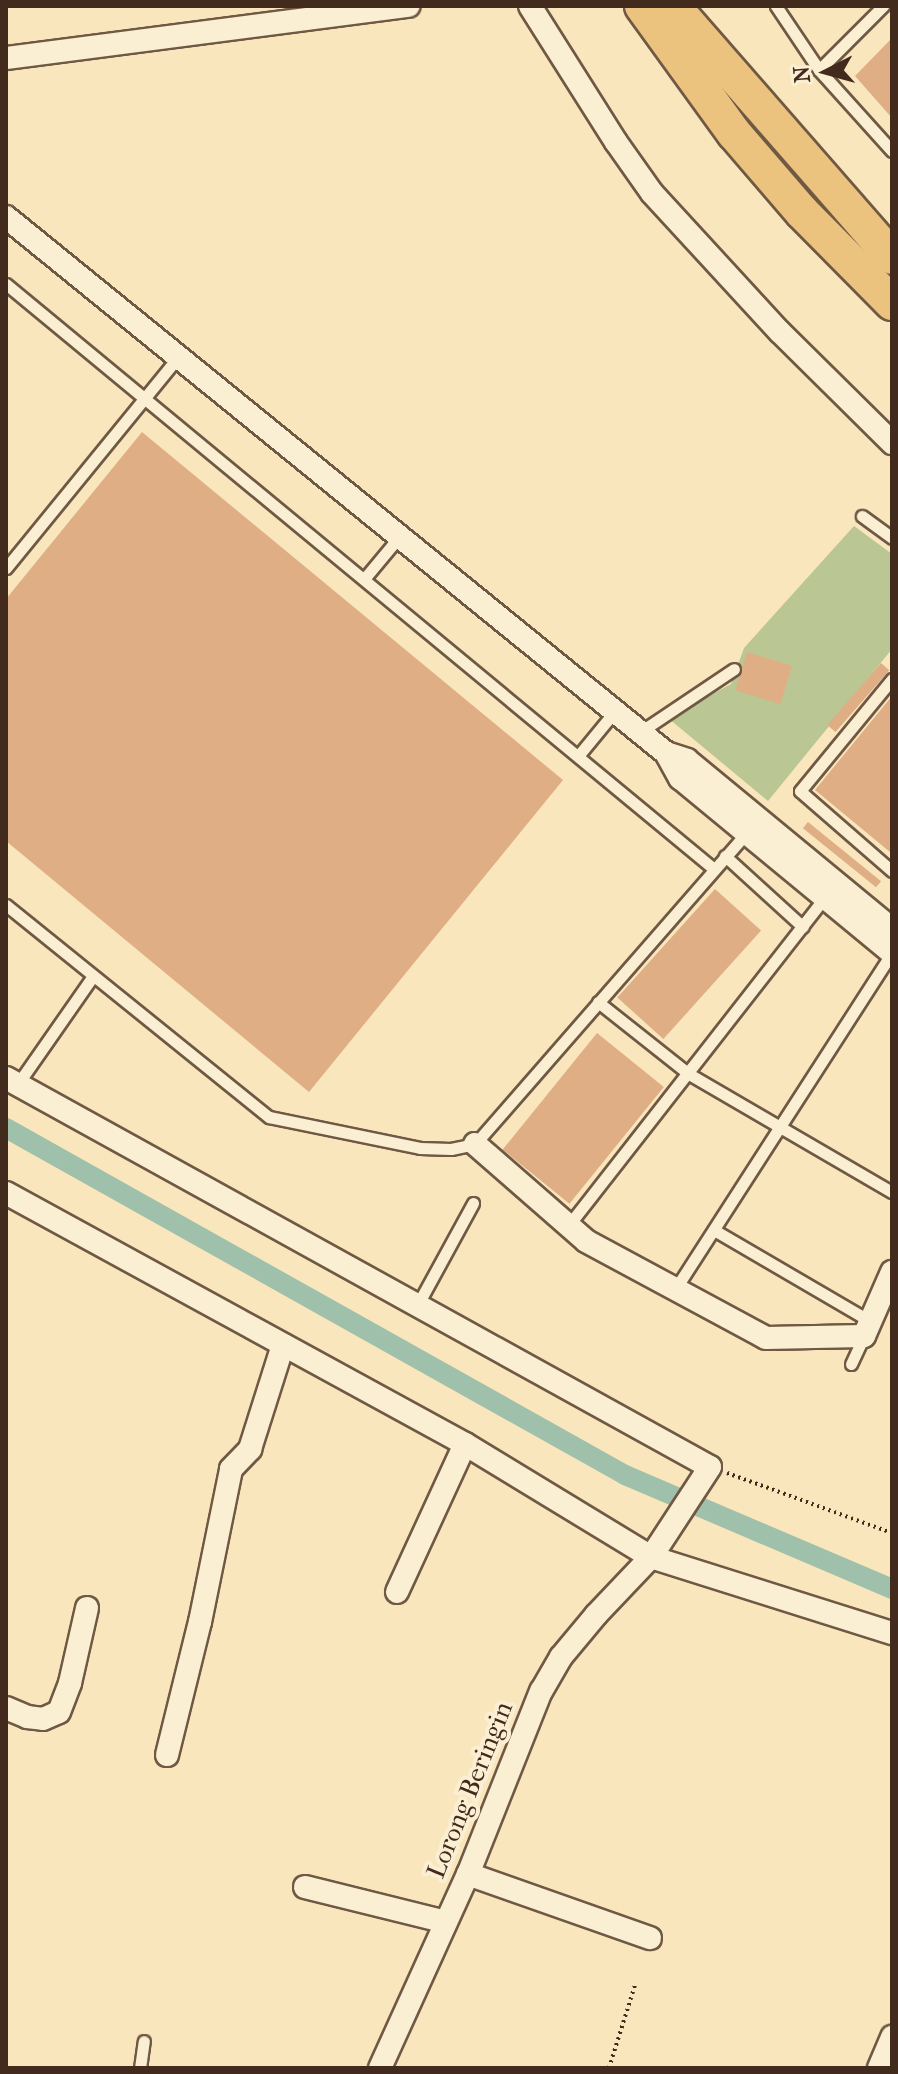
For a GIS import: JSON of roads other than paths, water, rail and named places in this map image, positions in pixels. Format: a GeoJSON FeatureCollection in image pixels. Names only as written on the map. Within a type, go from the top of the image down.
{"type":"FeatureCollection","features":[{"type":"Feature","properties":{"kind":"main road"},"geometry":{"type":"LineString","coordinates":[[642,6],[734,133],[802,212],[892,303]]}},
{"type":"Feature","properties":{"kind":"main road"},"geometry":{"type":"LineString","coordinates":[[673,6],[892,257]]}},
{"type":"Feature","properties":{"kind":"street"},"geometry":{"type":"LineString","coordinates":[[6,58],[409,6]]}},
{"type":"Feature","properties":{"kind":"street"},"geometry":{"type":"LineString","coordinates":[[530,6],[652,193],[728,278],[892,443]]}},
{"type":"Feature","properties":{"kind":"street"},"geometry":{"type":"LineString","coordinates":[[6,217],[666,753],[687,760],[892,929]]}},
{"type":"Feature","properties":{"kind":"street"},"geometry":{"type":"LineString","coordinates":[[666,753],[680,778],[892,953]]}},
{"type":"Feature","properties":{"kind":"street"},"geometry":{"type":"LineString","coordinates":[[12,1082],[418,1304]]}},
{"type":"Feature","properties":{"kind":"street"},"geometry":{"type":"LineString","coordinates":[[475,1144],[586,1241],[673,1291],[766,1338],[867,1328],[892,1272]]}},
{"type":"Feature","properties":{"kind":"street"},"geometry":{"type":"LineString","coordinates":[[6,1193],[465,1444],[651,1557],[892,1633]]}},
{"type":"Feature","properties":{"kind":"street","name":"Lorong Beringin"},"geometry":{"type":"LineString","coordinates":[[380,2068],[468,1874],[546,1682],[596,1615],[651,1557],[708,1470],[418,1304]]}},
{"type":"Feature","properties":{"kind":"street"},"geometry":{"type":"LineString","coordinates":[[167,1755],[200,1622],[231,1469],[250,1449],[283,1345]]}},
{"type":"Feature","properties":{"kind":"street"},"geometry":{"type":"LineString","coordinates":[[397,1592],[465,1444]]}},
{"type":"Feature","properties":{"kind":"street"},"geometry":{"type":"LineString","coordinates":[[6,1708],[27,1717],[43,1719],[59,1712],[70,1683],[87,1608]]}},
{"type":"Feature","properties":{"kind":"street"},"geometry":{"type":"LineString","coordinates":[[468,1874],[650,1938]]}},
{"type":"Feature","properties":{"kind":"street"},"geometry":{"type":"LineString","coordinates":[[305,1887],[446,1922]]}},
{"type":"Feature","properties":{"kind":"street"},"geometry":{"type":"LineString","coordinates":[[879,2068],[892,2037]]}},
{"type":"Feature","properties":{"kind":"lane"},"geometry":{"type":"LineString","coordinates":[[776,6],[819,70],[892,151]]}},
{"type":"Feature","properties":{"kind":"lane"},"geometry":{"type":"LineString","coordinates":[[819,70],[883,6]]}},
{"type":"Feature","properties":{"kind":"lane"},"geometry":{"type":"LineString","coordinates":[[6,284],[714,869]]}},
{"type":"Feature","properties":{"kind":"lane"},"geometry":{"type":"LineString","coordinates":[[6,568],[177,358]]}},
{"type":"Feature","properties":{"kind":"lane"},"geometry":{"type":"LineString","coordinates":[[862,516],[892,538]]}},
{"type":"Feature","properties":{"kind":"lane"},"geometry":{"type":"LineString","coordinates":[[364,579],[399,537]]}},
{"type":"Feature","properties":{"kind":"lane"},"geometry":{"type":"LineString","coordinates":[[640,732],[734,669]]}},
{"type":"Feature","properties":{"kind":"lane"},"geometry":{"type":"LineString","coordinates":[[892,679],[800,791],[892,871]]}},
{"type":"Feature","properties":{"kind":"lane"},"geometry":{"type":"LineString","coordinates":[[578,756],[615,711]]}},
{"type":"Feature","properties":{"kind":"lane"},"geometry":{"type":"LineString","coordinates":[[6,905],[251,1105],[279,1122],[420,1148],[451,1149],[475,1144],[746,833]]}},
{"type":"Feature","properties":{"kind":"lane"},"geometry":{"type":"LineString","coordinates":[[725,856],[803,927]]}},
{"type":"Feature","properties":{"kind":"lane"},"geometry":{"type":"LineString","coordinates":[[568,1226],[824,898]]}},
{"type":"Feature","properties":{"kind":"lane"},"geometry":{"type":"LineString","coordinates":[[673,1291],[781,1129],[892,953]]}},
{"type":"Feature","properties":{"kind":"lane"},"geometry":{"type":"LineString","coordinates":[[12,1082],[93,976]]}},
{"type":"Feature","properties":{"kind":"lane"},"geometry":{"type":"LineString","coordinates":[[598,1002],[689,1074],[892,1192]]}},
{"type":"Feature","properties":{"kind":"lane"},"geometry":{"type":"LineString","coordinates":[[418,1304],[473,1203]]}},
{"type":"Feature","properties":{"kind":"lane"},"geometry":{"type":"LineString","coordinates":[[714,1230],[867,1328],[851,1364]]}},
{"type":"Feature","properties":{"kind":"lane"},"geometry":{"type":"LineString","coordinates":[[140,2068],[144,2041]]}},
{"type":"Feature","properties":{"kind":"waterway"},"geometry":{"type":"LineString","coordinates":[[6,1128],[625,1475],[892,1589]]}}]}
